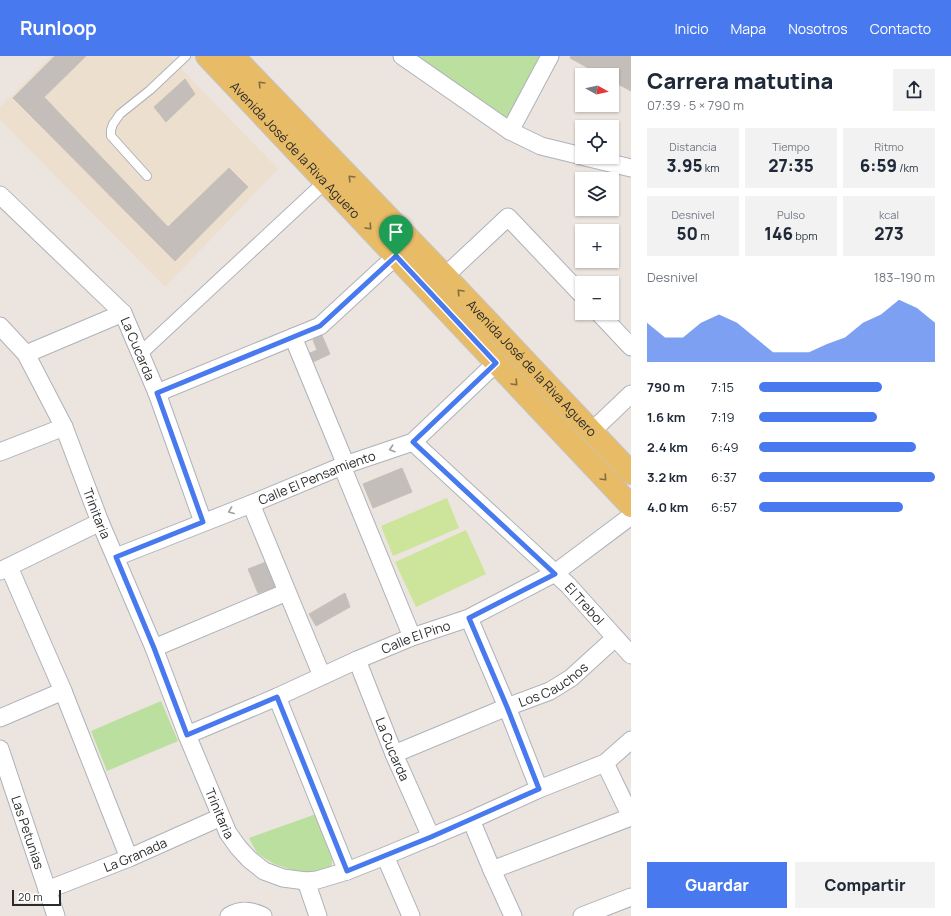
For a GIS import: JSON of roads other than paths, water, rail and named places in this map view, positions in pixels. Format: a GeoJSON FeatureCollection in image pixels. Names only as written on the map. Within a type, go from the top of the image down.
{"type":"FeatureCollection","features":[{"type":"Feature","properties":{"kind":"main road","name":"Avenida José de la Riva Aguero"},"geometry":{"type":"LineString","coordinates":[[207,56],[631,506]]}},
{"type":"Feature","properties":{"kind":"main road","name":"Avenida José de la Riva Aguero"},"geometry":{"type":"LineString","coordinates":[[233,56],[445,276],[631,473]]}},
{"type":"Feature","properties":{"kind":"street"},"geometry":{"type":"LineString","coordinates":[[402,56],[510,131],[541,146],[575,155]]}},
{"type":"Feature","properties":{"kind":"street"},"geometry":{"type":"LineString","coordinates":[[510,131],[550,56]]}},
{"type":"Feature","properties":{"kind":"street"},"geometry":{"type":"LineString","coordinates":[[614,164],[631,168]]}},
{"type":"Feature","properties":{"kind":"street"},"geometry":{"type":"LineString","coordinates":[[141,353],[326,181]]}},
{"type":"Feature","properties":{"kind":"street","name":"La Cucarda"},"geometry":{"type":"LineString","coordinates":[[0,195],[123,313],[157,393],[203,522]]}},
{"type":"Feature","properties":{"kind":"street"},"geometry":{"type":"LineString","coordinates":[[445,276],[508,217],[575,288]]}},
{"type":"Feature","properties":{"kind":"street"},"geometry":{"type":"LineString","coordinates":[[157,393],[320,326],[396,256]]}},
{"type":"Feature","properties":{"kind":"street"},"geometry":{"type":"LineString","coordinates":[[26,354],[123,313]]}},
{"type":"Feature","properties":{"kind":"street"},"geometry":{"type":"LineString","coordinates":[[606,320],[631,347]]}},
{"type":"Feature","properties":{"kind":"street","name":"Trinitaria"},"geometry":{"type":"LineString","coordinates":[[0,326],[26,354],[64,427],[100,522],[154,648],[187,735],[228,833],[249,859],[264,871],[283,878],[306,881],[317,880],[347,871],[471,820],[539,789],[606,763]]}},
{"type":"Feature","properties":{"kind":"street"},"geometry":{"type":"LineString","coordinates":[[293,337],[412,637]]}},
{"type":"Feature","properties":{"kind":"street","name":"Calle El Pensamiento"},"geometry":{"type":"LineString","coordinates":[[116,557],[251,504],[344,465],[413,442],[496,363]]}},
{"type":"Feature","properties":{"kind":"street"},"geometry":{"type":"LineString","coordinates":[[591,432],[631,394]]}},
{"type":"Feature","properties":{"kind":"street"},"geometry":{"type":"LineString","coordinates":[[0,452],[64,427]]}},
{"type":"Feature","properties":{"kind":"street","name":"El Trebol"},"geometry":{"type":"LineString","coordinates":[[413,442],[568,586],[631,655]]}},
{"type":"Feature","properties":{"kind":"street"},"geometry":{"type":"LineString","coordinates":[[251,504],[322,676]]}},
{"type":"Feature","properties":{"kind":"street","name":"Calle El Pino"},"geometry":{"type":"LineString","coordinates":[[187,735],[412,637],[469,618],[555,574],[631,516]]}},
{"type":"Feature","properties":{"kind":"street"},"geometry":{"type":"LineString","coordinates":[[100,522],[4,569],[63,691],[129,858]]}},
{"type":"Feature","properties":{"kind":"street"},"geometry":{"type":"LineString","coordinates":[[154,648],[288,592]]}},
{"type":"Feature","properties":{"kind":"street"},"geometry":{"type":"LineString","coordinates":[[469,618],[507,707],[539,789]]}},
{"type":"Feature","properties":{"kind":"street","name":"Los Cauchos"},"geometry":{"type":"LineString","coordinates":[[394,754],[507,707],[550,691],[571,678],[615,638]]}},
{"type":"Feature","properties":{"kind":"street","name":"La Cucarda"},"geometry":{"type":"LineString","coordinates":[[357,660],[394,754],[431,837]]}},
{"type":"Feature","properties":{"kind":"street"},"geometry":{"type":"LineString","coordinates":[[0,718],[63,691]]}},
{"type":"Feature","properties":{"kind":"street"},"geometry":{"type":"LineString","coordinates":[[277,697],[347,871]]}},
{"type":"Feature","properties":{"kind":"street"},"geometry":{"type":"LineString","coordinates":[[606,763],[631,740]]}},
{"type":"Feature","properties":{"kind":"street","name":"Las Petunias"},"geometry":{"type":"LineString","coordinates":[[0,750],[56,916]]}},
{"type":"Feature","properties":{"kind":"street"},"geometry":{"type":"LineString","coordinates":[[606,763],[618,773],[631,788]]}},
{"type":"Feature","properties":{"kind":"street"},"geometry":{"type":"LineString","coordinates":[[492,870],[631,817],[606,763]]}},
{"type":"Feature","properties":{"kind":"street","name":"La Granada"},"geometry":{"type":"LineString","coordinates":[[48,890],[129,858],[221,817]]}},
{"type":"Feature","properties":{"kind":"street"},"geometry":{"type":"LineString","coordinates":[[471,820],[513,916]]}},
{"type":"Feature","properties":{"kind":"street"},"geometry":{"type":"LineString","coordinates":[[385,856],[410,916]]}},
{"type":"Feature","properties":{"kind":"street"},"geometry":{"type":"LineString","coordinates":[[306,881],[318,916]]}},
{"type":"Feature","properties":{"kind":"street"},"geometry":{"type":"LineString","coordinates":[[582,916],[631,898]]}},
{"type":"Feature","properties":{"kind":"street"},"geometry":{"type":"LineString","coordinates":[[229,916],[237,912],[253,911],[263,916]]}},
{"type":"Feature","properties":{"kind":"lane"},"geometry":{"type":"LineString","coordinates":[[147,176],[111,136],[111,130],[120,114],[150,90],[186,56]]}}]}
